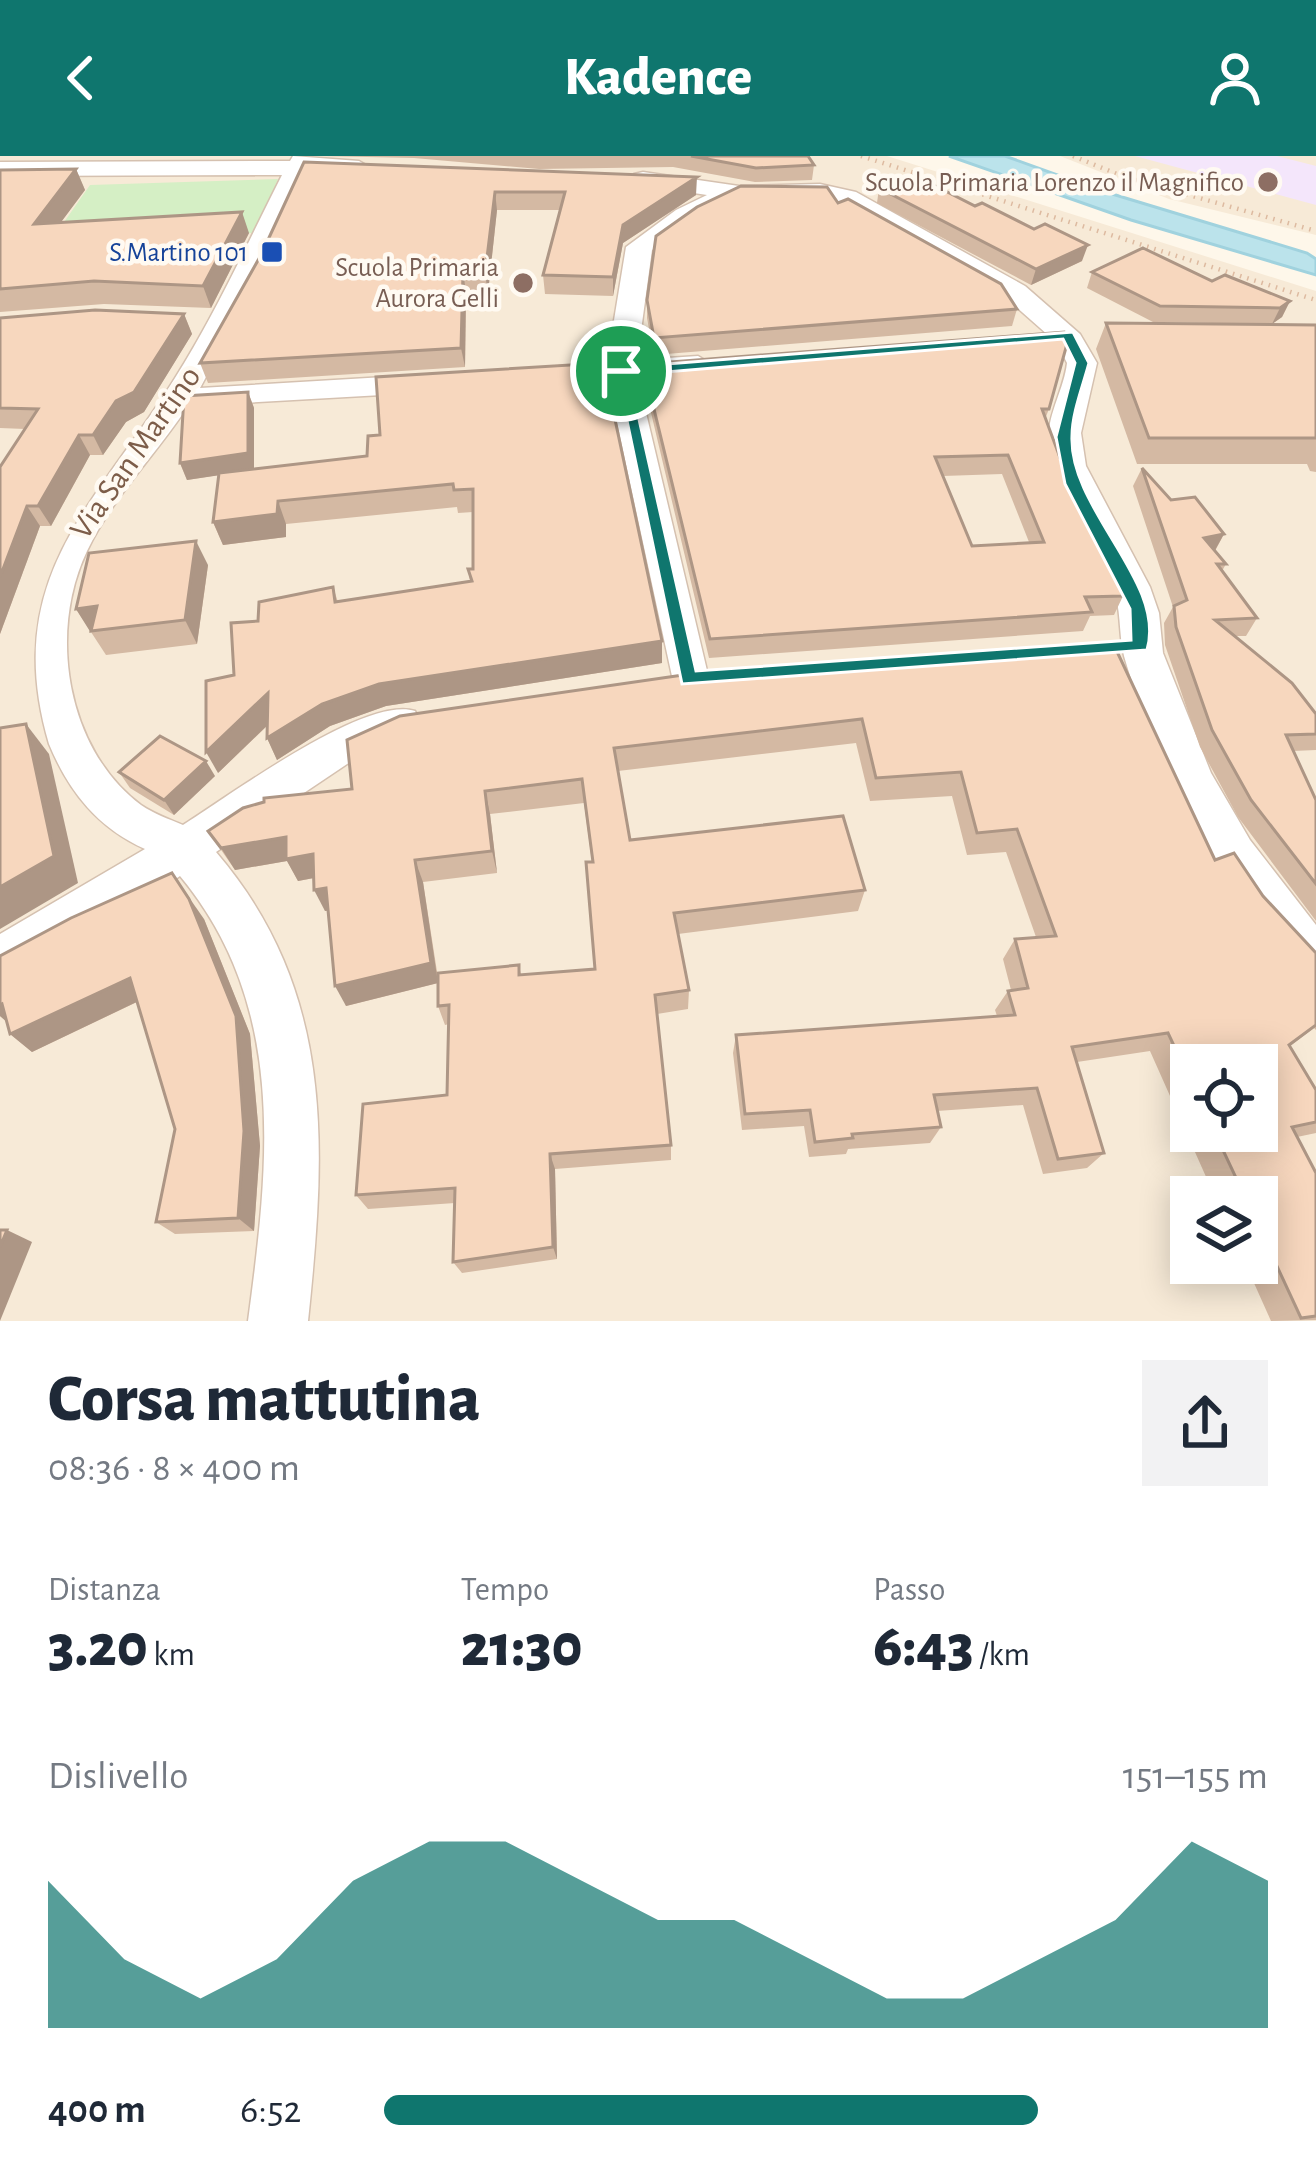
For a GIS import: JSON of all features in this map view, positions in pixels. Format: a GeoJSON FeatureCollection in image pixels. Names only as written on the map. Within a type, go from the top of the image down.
{"type":"FeatureCollection","features":[{"type":"Feature","properties":{"kind":"street"},"geometry":{"type":"LineString","coordinates":[[0,169],[302,162],[391,169]]}},
{"type":"Feature","properties":{"kind":"street","name":"Via San Martino"},"geometry":{"type":"LineString","coordinates":[[278,1321],[295,1171],[292,1063],[264,974],[248,941],[184,849],[127,819],[97,789],[56,708],[49,684],[46,628],[54,587],[75,538],[178,399],[224,322],[302,162]]}},
{"type":"Feature","properties":{"kind":"street"},"geometry":{"type":"LineString","coordinates":[[628,179],[673,179],[733,192],[815,190],[847,197],[1027,299],[1080,335]]}},
{"type":"Feature","properties":{"kind":"street"},"geometry":{"type":"LineString","coordinates":[[689,679],[621,371],[639,247],[685,214],[733,192]]}},
{"type":"Feature","properties":{"kind":"street"},"geometry":{"type":"LineString","coordinates":[[186,320],[224,322]]}},
{"type":"Feature","properties":{"kind":"street"},"geometry":{"type":"LineString","coordinates":[[1014,339],[1080,335]]}},
{"type":"Feature","properties":{"kind":"street"},"geometry":{"type":"LineString","coordinates":[[1080,335],[1082,363],[1064,437],[1073,484],[1139,609],[1120,647],[1218,832],[1260,893],[1316,960]]}},
{"type":"Feature","properties":{"kind":"street"},"geometry":{"type":"LineString","coordinates":[[513,378],[736,362]]}},
{"type":"Feature","properties":{"kind":"street"},"geometry":{"type":"LineString","coordinates":[[178,399],[470,381]]}},
{"type":"Feature","properties":{"kind":"street"},"geometry":{"type":"LineString","coordinates":[[641,686],[735,675]]}},
{"type":"Feature","properties":{"kind":"street"},"geometry":{"type":"LineString","coordinates":[[0,959],[115,894],[347,742],[429,715]]}},
{"type":"Feature","properties":{"kind":"street"},"geometry":{"type":"LineString","coordinates":[[115,894],[125,860],[127,819]]}},
{"type":"Feature","properties":{"kind":"path"},"geometry":{"type":"LineString","coordinates":[[861,156],[1316,300]]}},
{"type":"Feature","properties":{"kind":"path"},"geometry":{"type":"LineString","coordinates":[[1073,156],[1204,201],[1316,231]]}},
{"type":"Feature","properties":{"kind":"shaded area"},"geometry":{"type":"Polygon","coordinates":[[[0,156],[887,156],[1316,291],[1316,1321],[0,1321],[0,156]]]}},
{"type":"Feature","properties":{"kind":"shaded area"},"geometry":{"type":"Polygon","coordinates":[[[1060,156],[1316,156],[1316,235],[1169,199],[1060,156]]]}},
{"type":"Feature","properties":{"kind":"shaded area","name":"Scuola Primaria Lorenzo il Magnifico"},"geometry":{"type":"Polygon","coordinates":[[[1135,156],[1277,156],[1316,166],[1316,205],[1135,156]]]}},
{"type":"Feature","properties":{"kind":"green space"},"geometry":{"type":"Polygon","coordinates":[[[278,179],[256,233],[154,235],[48,245],[90,185],[278,179]]]}},
{"type":"Feature","properties":{"kind":"water"},"geometry":{"type":"Polygon","coordinates":[[[949,156],[1005,156],[1099,190],[1307,253],[1316,259],[1316,275],[1131,220],[949,156]]]}},
{"type":"Feature","properties":{"kind":"building"},"geometry":{"type":"Polygon","coordinates":[[[691,156],[808,156],[814,165],[756,168],[691,156]]]}},
{"type":"Feature","properties":{"kind":"building"},"geometry":{"type":"Polygon","coordinates":[[[304,162],[697,177],[623,225],[613,277],[543,275],[565,192],[495,192],[485,274],[463,273],[461,348],[200,363],[261,255],[304,162]]]}},
{"type":"Feature","properties":{"kind":"building"},"geometry":{"type":"Polygon","coordinates":[[[76,169],[34,224],[242,212],[203,286],[94,281],[0,289],[0,170],[76,169]]]}},
{"type":"Feature","properties":{"kind":"building"},"geometry":{"type":"Polygon","coordinates":[[[914,175],[975,206],[982,203],[1034,229],[1045,224],[1088,245],[1036,269],[879,188],[914,175]]]}},
{"type":"Feature","properties":{"kind":"building"},"geometry":{"type":"Polygon","coordinates":[[[741,186],[827,187],[838,203],[848,199],[1001,284],[1017,309],[654,338],[647,300],[656,236],[697,207],[741,186]]]}},
{"type":"Feature","properties":{"kind":"building"},"geometry":{"type":"Polygon","coordinates":[[[1143,248],[1212,281],[1225,275],[1290,301],[1280,308],[1160,306],[1092,272],[1143,248]]]}},
{"type":"Feature","properties":{"kind":"building"},"geometry":{"type":"Polygon","coordinates":[[[95,310],[184,314],[134,392],[116,401],[93,435],[79,435],[38,506],[27,506],[0,577],[0,467],[38,409],[0,408],[0,318],[95,310]]]}},
{"type":"Feature","properties":{"kind":"building"},"geometry":{"type":"Polygon","coordinates":[[[1106,323],[1316,325],[1316,438],[1149,438],[1106,323]]]}},
{"type":"Feature","properties":{"kind":"building"},"geometry":{"type":"Polygon","coordinates":[[[1064,332],[1067,344],[1049,409],[1042,409],[1066,474],[1114,567],[1123,596],[1085,597],[1092,612],[710,639],[643,364],[1064,332]],[[1008,455],[935,457],[972,546],[1044,542],[1008,455]]]}},
{"type":"Feature","properties":{"kind":"building"},"geometry":{"type":"Polygon","coordinates":[[[603,363],[662,641],[379,684],[322,704],[267,738],[268,693],[206,752],[206,681],[234,675],[231,623],[258,621],[259,602],[333,587],[335,602],[472,581],[468,569],[473,569],[473,489],[454,490],[453,484],[278,501],[277,514],[213,522],[219,473],[367,456],[368,436],[380,435],[376,377],[603,363]]]}},
{"type":"Feature","properties":{"kind":"building"},"geometry":{"type":"Polygon","coordinates":[[[248,392],[248,453],[180,463],[184,396],[248,392]]]}},
{"type":"Feature","properties":{"kind":"building"},"geometry":{"type":"Polygon","coordinates":[[[1142,468],[1171,500],[1195,497],[1224,534],[1204,538],[1226,564],[1217,564],[1257,618],[1215,620],[1292,683],[1316,714],[1316,734],[1286,735],[1316,800],[1316,884],[1251,800],[1212,730],[1176,627],[1174,606],[1187,600],[1142,468]]]}},
{"type":"Feature","properties":{"kind":"building"},"geometry":{"type":"Polygon","coordinates":[[[196,541],[185,620],[91,631],[97,606],[76,609],[89,553],[196,541]]]}},
{"type":"Feature","properties":{"kind":"building"},"geometry":{"type":"Polygon","coordinates":[[[1113,643],[1215,860],[1234,853],[1263,896],[1316,953],[1316,1025],[1289,1045],[1316,1090],[1316,1122],[1292,1127],[1316,1173],[1316,1316],[1301,1318],[1278,1268],[1278,1176],[1235,1176],[1224,1152],[1278,1152],[1278,1044],[1173,1044],[1168,1033],[1072,1047],[1104,1153],[1058,1159],[1037,1088],[934,1095],[941,1127],[815,1142],[810,1110],[745,1114],[736,1035],[1015,1015],[1008,991],[1028,988],[1015,939],[1056,936],[1017,829],[977,833],[961,772],[876,778],[862,719],[614,748],[630,840],[843,816],[865,890],[674,913],[689,990],[655,995],[671,1145],[550,1154],[553,1247],[453,1262],[455,1188],[356,1195],[363,1104],[447,1095],[449,1005],[438,1006],[438,973],[519,965],[519,975],[595,969],[586,862],[593,862],[582,779],[485,791],[492,851],[415,860],[431,963],[335,986],[326,888],[314,890],[313,854],[286,859],[286,837],[221,848],[208,831],[264,798],[352,789],[347,740],[400,716],[690,674],[1113,643]]]}},
{"type":"Feature","properties":{"kind":"building"},"geometry":{"type":"Polygon","coordinates":[[[26,724],[54,856],[0,887],[0,728],[26,724]]]}},
{"type":"Feature","properties":{"kind":"building"},"geometry":{"type":"Polygon","coordinates":[[[160,736],[206,761],[164,800],[119,772],[160,736]]]}},
{"type":"Feature","properties":{"kind":"building"},"geometry":{"type":"Polygon","coordinates":[[[172,873],[189,899],[236,1016],[244,1131],[238,1218],[156,1222],[175,1129],[130,978],[10,1034],[0,1005],[0,956],[172,873]]]}},
{"type":"Feature","properties":{"kind":"place","name":"Scuola Primaria Lorenzo il Magnifico"},"geometry":{"type":"Point","coordinates":[1268,182]}},
{"type":"Feature","properties":{"kind":"place","name":"S.Martino 101"},"geometry":{"type":"Point","coordinates":[272,252]}},
{"type":"Feature","properties":{"kind":"place","name":"Scuola Primaria Aurora Gelli"},"geometry":{"type":"Point","coordinates":[523,283]}},
{"type":"Feature","properties":{"kind":"route"},"geometry":{"type":"LineString","coordinates":[[1068,335],[1082,363],[1064,437],[1073,484],[1139,609],[1141,646],[872,662],[689,679],[621,371],[1068,335]]}}]}
